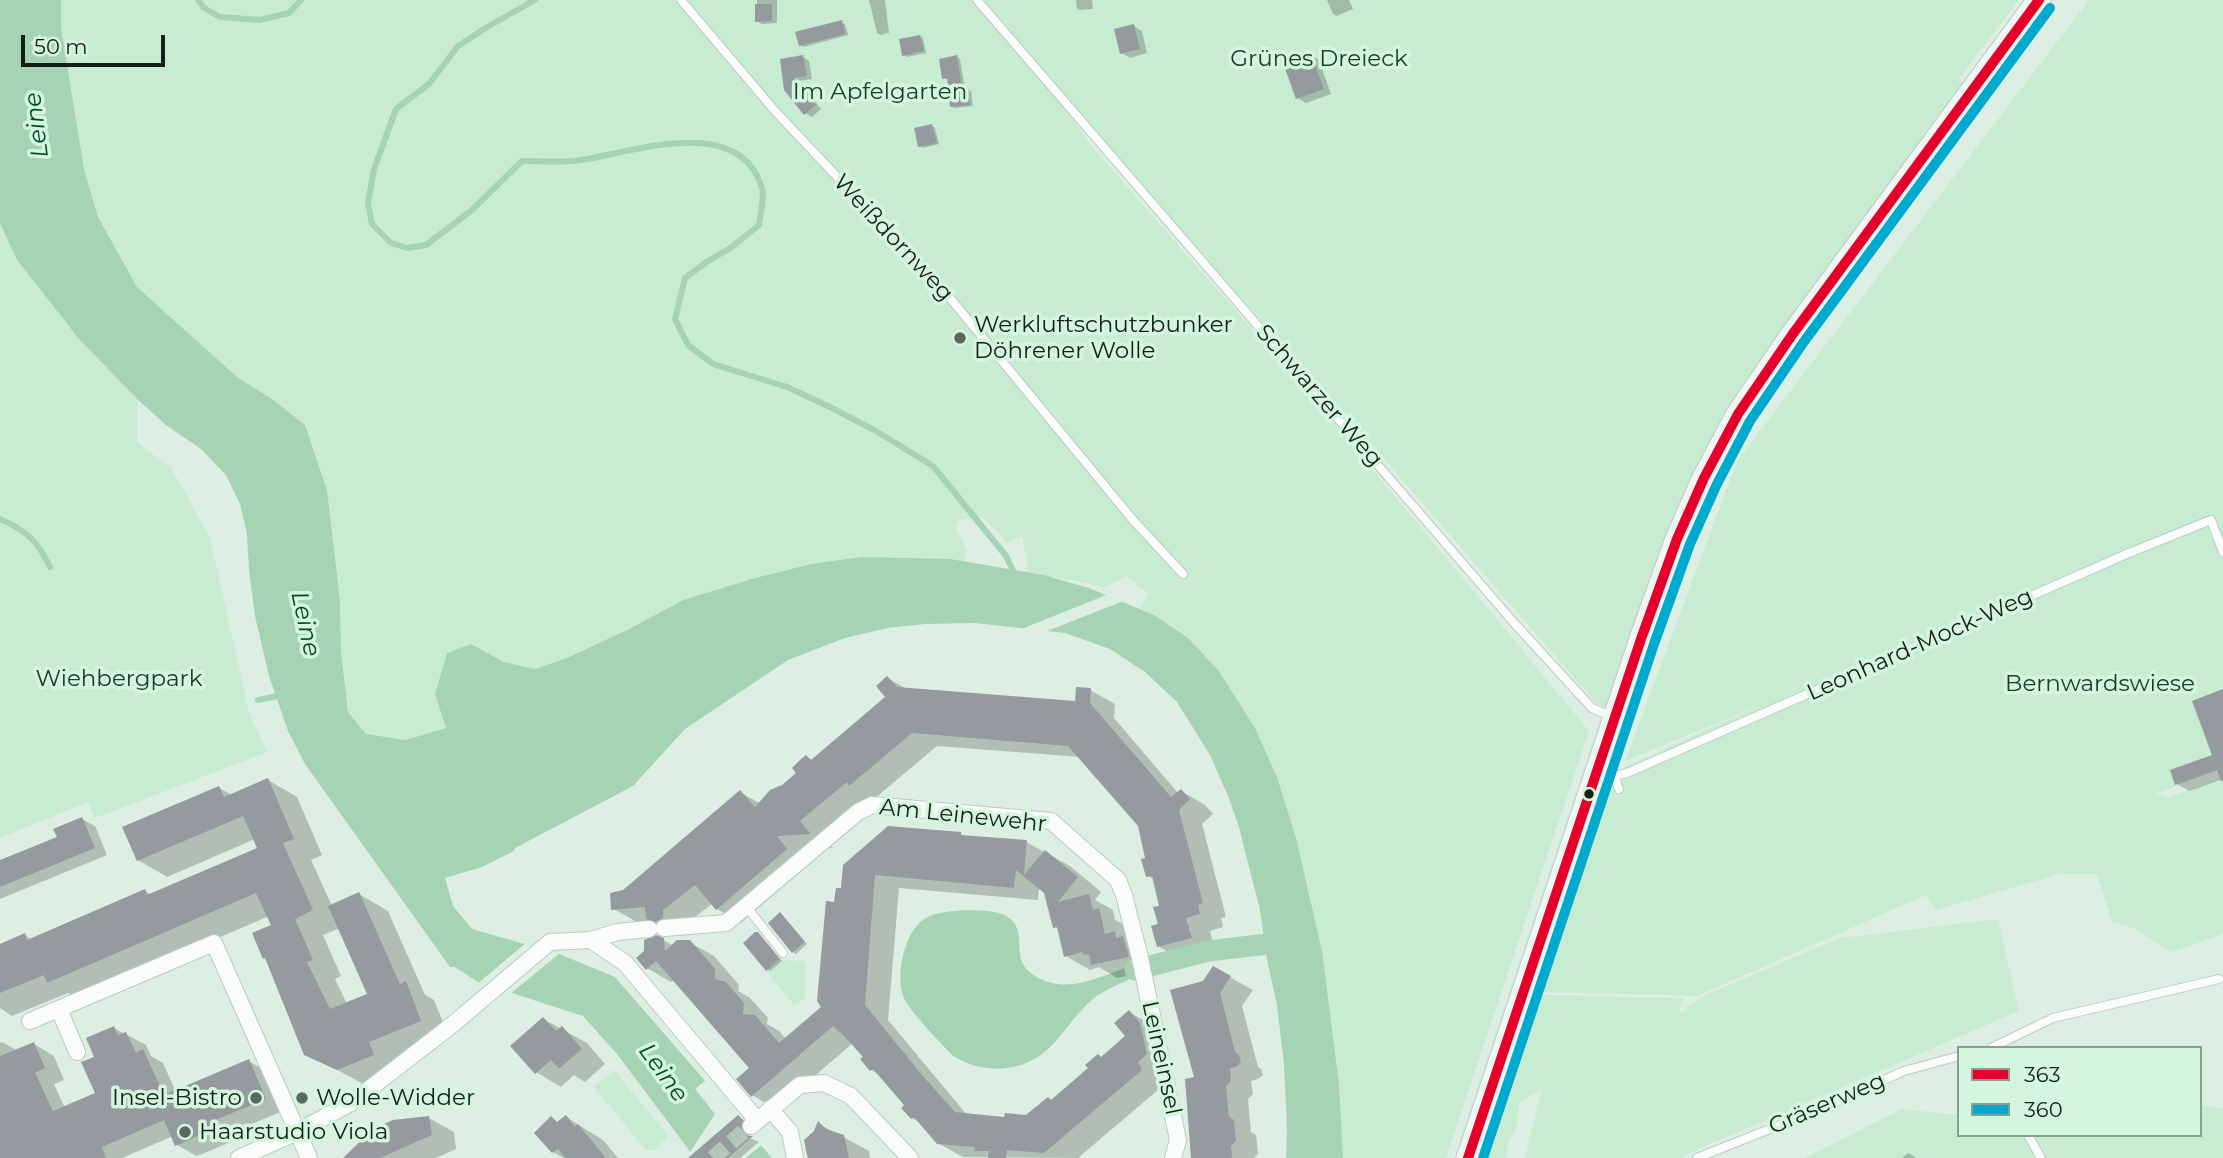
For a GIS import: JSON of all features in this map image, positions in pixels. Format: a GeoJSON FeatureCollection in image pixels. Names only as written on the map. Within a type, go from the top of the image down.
{"type":"FeatureCollection","features":[{"type":"Feature","properties":{"kind":"street"},"geometry":{"type":"LineString","coordinates":[[1468,1158],[1605,774],[1615,718],[1677,539],[1704,478],[1738,414],[1792,335],[2039,0]]}},
{"type":"Feature","properties":{"kind":"street","name":"Am Leinewehr"},"geometry":{"type":"LineString","coordinates":[[239,1158],[297,1132],[351,1103],[452,1025],[550,942],[591,940],[617,932],[726,923],[858,812],[872,805],[1051,821],[1118,880],[1140,958]]}},
{"type":"Feature","properties":{"kind":"street"},"geometry":{"type":"LineString","coordinates":[[591,940],[625,963],[759,1119],[790,1132],[796,1158]]}},
{"type":"Feature","properties":{"kind":"street"},"geometry":{"type":"LineString","coordinates":[[30,1021],[214,943],[309,1158]]}},
{"type":"Feature","properties":{"kind":"street","name":"Leineinsel"},"geometry":{"type":"LineString","coordinates":[[1140,958],[1178,1140],[1173,1158]]}},
{"type":"Feature","properties":{"kind":"street"},"geometry":{"type":"LineString","coordinates":[[59,1009],[77,1052]]}},
{"type":"Feature","properties":{"kind":"street"},"geometry":{"type":"LineString","coordinates":[[759,1119],[800,1085],[824,1083],[851,1096],[909,1158]]}},
{"type":"Feature","properties":{"kind":"lane","name":"Weißdornweg"},"geometry":{"type":"LineString","coordinates":[[681,0],[775,111],[941,287],[1142,530],[1183,574]]}},
{"type":"Feature","properties":{"kind":"lane","name":"Schwarzer Weg"},"geometry":{"type":"LineString","coordinates":[[977,0],[1515,624],[1592,708],[1615,718]]}},
{"type":"Feature","properties":{"kind":"lane","name":"Leonhard-Mock-Weg"},"geometry":{"type":"LineString","coordinates":[[1605,774],[1627,774],[2122,556],[2211,520],[2223,552]]}},
{"type":"Feature","properties":{"kind":"lane"},"geometry":{"type":"LineString","coordinates":[[1605,774],[1619,789]]}},
{"type":"Feature","properties":{"kind":"lane"},"geometry":{"type":"LineString","coordinates":[[746,906],[783,953]]}},
{"type":"Feature","properties":{"kind":"lane"},"geometry":{"type":"LineString","coordinates":[[1996,1046],[2053,1018],[2219,979]]}},
{"type":"Feature","properties":{"kind":"lane","name":"Gräserweg"},"geometry":{"type":"LineString","coordinates":[[1698,1158],[1825,1107],[1904,1071],[1957,1057]]}},
{"type":"Feature","properties":{"kind":"lane"},"geometry":{"type":"LineString","coordinates":[[2029,1137],[2041,1158]]}},
{"type":"Feature","properties":{"kind":"green space"},"geometry":{"type":"Polygon","coordinates":[[[61,0],[2019,0],[1959,78],[1963,83],[1944,111],[1762,361],[1679,504],[1617,713],[1596,703],[1345,414],[1065,103],[1062,105],[1093,148],[1336,425],[1589,731],[1446,1158],[1343,1158],[1339,1084],[1321,949],[1297,841],[1277,777],[1255,728],[1188,638],[1140,609],[1149,594],[1126,576],[1105,587],[1029,572],[1022,536],[1008,543],[982,516],[959,520],[956,528],[967,550],[965,561],[861,557],[811,564],[755,578],[683,600],[567,658],[535,669],[504,662],[471,644],[447,653],[435,694],[446,728],[407,740],[366,734],[348,712],[341,651],[340,601],[327,490],[305,425],[272,399],[237,377],[137,287],[98,217],[84,169],[61,27],[61,0]]]}},
{"type":"Feature","properties":{"kind":"green space","name":"Bernwardswiese"},"geometry":{"type":"Polygon","coordinates":[[[2089,0],[2223,0],[2223,768],[2156,794],[2168,798],[2223,777],[2223,934],[2172,952],[2133,928],[2112,922],[2097,874],[2059,874],[1936,910],[1926,895],[1697,996],[1543,992],[1606,796],[1625,767],[1765,703],[1625,761],[1737,461],[2089,0]]]}},
{"type":"Feature","properties":{"kind":"green space","name":"Wiehbergpark"},"geometry":{"type":"Polygon","coordinates":[[[0,223],[17,260],[79,339],[137,399],[137,442],[172,469],[210,538],[249,712],[267,752],[95,818],[88,802],[0,838],[0,223]]]}},
{"type":"Feature","properties":{"kind":"green space"},"geometry":{"type":"Polygon","coordinates":[[[1998,919],[2019,1011],[1678,1158],[1525,1158],[1542,1090],[1519,1102],[1517,1125],[1507,1147],[1506,1158],[1483,1158],[1487,1137],[1505,1098],[1543,995],[1683,998],[1679,1014],[1705,995],[1840,938],[1998,919]]]}},
{"type":"Feature","properties":{"kind":"green space"},"geometry":{"type":"Polygon","coordinates":[[[779,960],[806,961],[805,999],[794,1005],[766,971],[779,960]]]}},
{"type":"Feature","properties":{"kind":"green space"},"geometry":{"type":"Polygon","coordinates":[[[614,1070],[667,1134],[666,1139],[654,1151],[645,1149],[594,1087],[614,1070]]]}},
{"type":"Feature","properties":{"kind":"green space"},"geometry":{"type":"Polygon","coordinates":[[[2202,1104],[2223,1109],[2223,1158],[1805,1158],[1902,1109],[1957,1115],[1957,1137],[2202,1137],[2202,1104]]]}},
{"type":"Feature","properties":{"kind":"water","name":"Leine"},"geometry":{"type":"Polygon","coordinates":[[[0,0],[61,0],[61,27],[84,169],[98,217],[137,287],[237,377],[272,399],[305,425],[327,490],[340,601],[341,652],[348,712],[366,734],[406,740],[446,728],[435,694],[447,653],[471,644],[504,662],[535,669],[567,658],[683,600],[811,564],[861,557],[950,559],[1044,575],[1089,588],[1154,615],[1188,638],[1218,670],[1255,728],[1277,777],[1297,841],[1322,951],[1339,1084],[1343,1158],[1286,1158],[1284,1065],[1277,1005],[1260,910],[1239,827],[1210,755],[1177,702],[1145,672],[1110,649],[1065,633],[975,623],[925,624],[887,628],[845,638],[788,660],[685,729],[633,786],[482,867],[445,878],[453,906],[472,929],[559,954],[615,977],[772,1158],[695,1158],[617,1054],[583,1016],[478,982],[455,967],[450,967],[305,764],[288,731],[269,676],[255,616],[247,534],[240,504],[226,475],[201,449],[166,425],[137,399],[79,339],[17,260],[0,223],[0,0]]]}},
{"type":"Feature","properties":{"kind":"water"},"geometry":{"type":"Polygon","coordinates":[[[968,910],[997,913],[1011,920],[1018,933],[1023,964],[1032,974],[1047,982],[1084,982],[1133,965],[1136,976],[1093,999],[1049,1048],[1031,1061],[997,1069],[963,1061],[952,1055],[906,1002],[902,993],[901,969],[907,944],[918,924],[936,914],[968,910]]]}},
{"type":"Feature","properties":{"kind":"pier"},"geometry":{"type":"Polygon","coordinates":[[[1111,593],[1126,600],[1042,633],[1019,630],[1111,593]]]}},
{"type":"Feature","properties":{"kind":"pier"},"geometry":{"type":"Polygon","coordinates":[[[527,942],[559,954],[510,994],[477,984],[527,942]]]}},
{"type":"Feature","properties":{"kind":"pier"},"geometry":{"type":"Polygon","coordinates":[[[706,1080],[763,1144],[746,1158],[695,1158],[690,1152],[715,1114],[695,1089],[706,1080]]]}},
{"type":"Feature","properties":{"kind":"building"},"geometry":{"type":"Polygon","coordinates":[[[755,4],[772,4],[772,21],[755,22],[755,4]]]}},
{"type":"Feature","properties":{"kind":"building"},"geometry":{"type":"Polygon","coordinates":[[[842,20],[845,34],[799,46],[795,32],[842,20]]]}},
{"type":"Feature","properties":{"kind":"building"},"geometry":{"type":"Polygon","coordinates":[[[1134,24],[1140,49],[1120,54],[1114,29],[1134,24]]]}},
{"type":"Feature","properties":{"kind":"building"},"geometry":{"type":"Polygon","coordinates":[[[920,35],[924,51],[902,56],[899,39],[920,35]]]}},
{"type":"Feature","properties":{"kind":"building"},"geometry":{"type":"Polygon","coordinates":[[[1311,53],[1324,89],[1296,99],[1283,63],[1311,53]]]}},
{"type":"Feature","properties":{"kind":"building"},"geometry":{"type":"Polygon","coordinates":[[[803,55],[807,76],[794,78],[816,105],[804,115],[784,90],[780,59],[803,55]]]}},
{"type":"Feature","properties":{"kind":"building"},"geometry":{"type":"Polygon","coordinates":[[[957,55],[962,88],[968,87],[970,105],[950,107],[947,78],[942,79],[939,59],[957,55]]]}},
{"type":"Feature","properties":{"kind":"building"},"geometry":{"type":"Polygon","coordinates":[[[932,124],[937,143],[918,147],[914,128],[932,124]]]}},
{"type":"Feature","properties":{"kind":"building"},"geometry":{"type":"Polygon","coordinates":[[[887,676],[897,687],[1075,701],[1076,687],[1091,688],[1090,703],[1171,797],[1181,789],[1190,799],[1179,810],[1203,903],[1198,905],[1200,914],[1186,918],[1192,938],[1157,947],[1151,926],[1158,924],[1153,907],[1159,906],[1152,876],[1146,877],[1141,859],[1145,858],[1138,826],[1068,746],[912,733],[849,786],[847,782],[800,821],[811,834],[777,836],[787,849],[716,910],[695,885],[663,910],[663,918],[656,922],[646,919],[645,907],[611,910],[610,893],[623,890],[740,790],[755,807],[770,790],[782,785],[796,773],[792,768],[800,760],[806,755],[811,760],[885,697],[876,686],[887,676]]]}},
{"type":"Feature","properties":{"kind":"building"},"geometry":{"type":"Polygon","coordinates":[[[2223,689],[2223,781],[2217,770],[2175,785],[2170,770],[2212,755],[2192,701],[2223,689]]]}},
{"type":"Feature","properties":{"kind":"building"},"geometry":{"type":"Polygon","coordinates":[[[268,778],[294,839],[283,843],[313,910],[295,919],[313,960],[307,962],[330,1009],[367,994],[328,906],[359,892],[400,984],[406,981],[421,1021],[369,1042],[374,1055],[337,1070],[304,1055],[265,958],[263,959],[252,933],[271,925],[256,893],[47,983],[44,975],[0,993],[0,944],[25,933],[27,940],[145,889],[147,895],[257,848],[243,816],[137,861],[122,827],[219,786],[224,797],[268,778]]]}},
{"type":"Feature","properties":{"kind":"building"},"geometry":{"type":"Polygon","coordinates":[[[82,817],[95,848],[0,887],[0,860],[57,837],[53,829],[82,817]]]}},
{"type":"Feature","properties":{"kind":"building"},"geometry":{"type":"Polygon","coordinates":[[[888,826],[1027,840],[1024,875],[1045,850],[1078,877],[1058,902],[1089,894],[1093,910],[1099,908],[1105,934],[1115,931],[1116,938],[1123,936],[1129,957],[1091,965],[1089,954],[1083,955],[1083,952],[1064,957],[1057,927],[1053,928],[1044,893],[1016,870],[1014,888],[875,875],[865,1005],[955,1112],[1004,1117],[1005,1113],[1026,1115],[1048,1097],[1051,1100],[1088,1068],[1085,1065],[1098,1054],[1101,1057],[1125,1036],[1114,1023],[1129,1010],[1140,1023],[1147,1054],[1138,1062],[1142,1070],[1044,1153],[1007,1150],[1006,1158],[988,1158],[989,1151],[974,1151],[975,1147],[937,1144],[914,1117],[911,1119],[901,1108],[904,1105],[873,1069],[870,1071],[860,1059],[863,1057],[833,1026],[751,1097],[736,1079],[749,1068],[656,961],[646,970],[636,958],[644,951],[644,940],[657,935],[664,938],[665,951],[677,940],[690,940],[715,969],[715,979],[726,982],[744,1003],[743,1014],[755,1015],[779,1043],[821,1007],[817,1001],[826,901],[834,902],[836,888],[841,888],[843,865],[888,826]]]}},
{"type":"Feature","properties":{"kind":"building"},"geometry":{"type":"Polygon","coordinates":[[[780,912],[805,942],[792,953],[768,923],[780,912]]]}},
{"type":"Feature","properties":{"kind":"building"},"geometry":{"type":"Polygon","coordinates":[[[758,932],[780,959],[766,971],[743,943],[758,932]]]}},
{"type":"Feature","properties":{"kind":"building"},"geometry":{"type":"Polygon","coordinates":[[[1213,966],[1231,976],[1220,993],[1235,1052],[1241,1062],[1230,1068],[1231,1081],[1226,1086],[1229,1117],[1234,1120],[1236,1141],[1231,1146],[1232,1158],[1191,1158],[1185,1079],[1194,1077],[1170,990],[1203,981],[1213,966]]]}},
{"type":"Feature","properties":{"kind":"building"},"geometry":{"type":"Polygon","coordinates":[[[543,1017],[556,1031],[562,1026],[582,1049],[559,1069],[551,1060],[535,1074],[510,1046],[543,1017]]]}},
{"type":"Feature","properties":{"kind":"building"},"geometry":{"type":"Polygon","coordinates":[[[114,1026],[118,1035],[126,1032],[136,1053],[143,1049],[164,1095],[249,1059],[266,1099],[213,1121],[216,1128],[175,1146],[164,1120],[102,1147],[106,1158],[0,1158],[0,1056],[34,1042],[45,1068],[35,1073],[53,1111],[95,1093],[81,1062],[94,1057],[86,1038],[114,1026]]]}},
{"type":"Feature","properties":{"kind":"building"},"geometry":{"type":"Polygon","coordinates":[[[566,1115],[575,1127],[578,1124],[606,1158],[565,1158],[558,1149],[552,1153],[534,1133],[551,1116],[557,1122],[566,1115]]]}},
{"type":"Feature","properties":{"kind":"building"},"geometry":{"type":"Polygon","coordinates":[[[738,1115],[743,1120],[743,1132],[747,1136],[753,1136],[728,1158],[688,1158],[738,1115]]]}},
{"type":"Feature","properties":{"kind":"building"},"geometry":{"type":"Polygon","coordinates":[[[429,1116],[432,1135],[380,1158],[343,1158],[373,1129],[393,1120],[429,1116]]]}},
{"type":"Feature","properties":{"kind":"building"},"geometry":{"type":"Polygon","coordinates":[[[818,1121],[826,1129],[844,1135],[849,1158],[808,1158],[804,1140],[814,1131],[818,1121]]]}},
{"type":"Feature","properties":{"kind":"waterway"},"geometry":{"type":"LineString","coordinates":[[198,0],[204,8],[220,17],[260,20],[289,13],[301,0]]}},
{"type":"Feature","properties":{"kind":"waterway"},"geometry":{"type":"LineString","coordinates":[[535,0],[458,46],[429,84],[396,109],[374,169],[368,203],[372,224],[391,243],[407,248],[426,245],[472,210],[522,161],[574,161],[683,143],[709,144],[732,151],[750,165],[762,188],[759,225],[732,247],[685,278],[675,319],[688,345],[713,364],[787,387],[832,408],[933,466],[1006,556],[1015,575]]}},
{"type":"Feature","properties":{"kind":"waterway"},"geometry":{"type":"LineString","coordinates":[[0,519],[30,537],[50,567]]}},
{"type":"Feature","properties":{"kind":"waterway"},"geometry":{"type":"LineString","coordinates":[[258,700],[283,695]]}},
{"type":"Feature","properties":{"kind":"waterway"},"geometry":{"type":"LineString","coordinates":[[1135,970],[1208,951],[1293,941]]}},
{"type":"Feature","properties":{"kind":"tunnel"},"geometry":{"type":"LineString","coordinates":[[713,1158],[749,1127]]}},
{"type":"Feature","properties":{"kind":"transit line","name":"363"},"geometry":{"type":"LineString","coordinates":[[1468,1158],[1641,639],[1677,539],[1704,478],[1738,414],[1792,335],[2039,0]]}},
{"type":"Feature","properties":{"kind":"transit line","name":"360"},"geometry":{"type":"LineString","coordinates":[[1483,1158],[1654,644],[1690,544],[1717,484],[1750,421],[1803,343],[2050,8]]}},
{"type":"Feature","properties":{"kind":"place","name":"Werkluftschutzbunker Döhrener Wolle"},"geometry":{"type":"Point","coordinates":[960,338]}},
{"type":"Feature","properties":{"kind":"place","name":"Insel-Bistro"},"geometry":{"type":"Point","coordinates":[256,1098]}},
{"type":"Feature","properties":{"kind":"place","name":"Wolle-Widder"},"geometry":{"type":"Point","coordinates":[302,1098]}},
{"type":"Feature","properties":{"kind":"place","name":"Haarstudio Viola"},"geometry":{"type":"Point","coordinates":[185,1132]}},
{"type":"Feature","properties":{"kind":"park label","name":"Grünes Dreieck"},"geometry":{"type":"Point","coordinates":[1319,59]}},
{"type":"Feature","properties":{"kind":"park label","name":"Im Apfelgarten"},"geometry":{"type":"Point","coordinates":[880,92]}}]}
